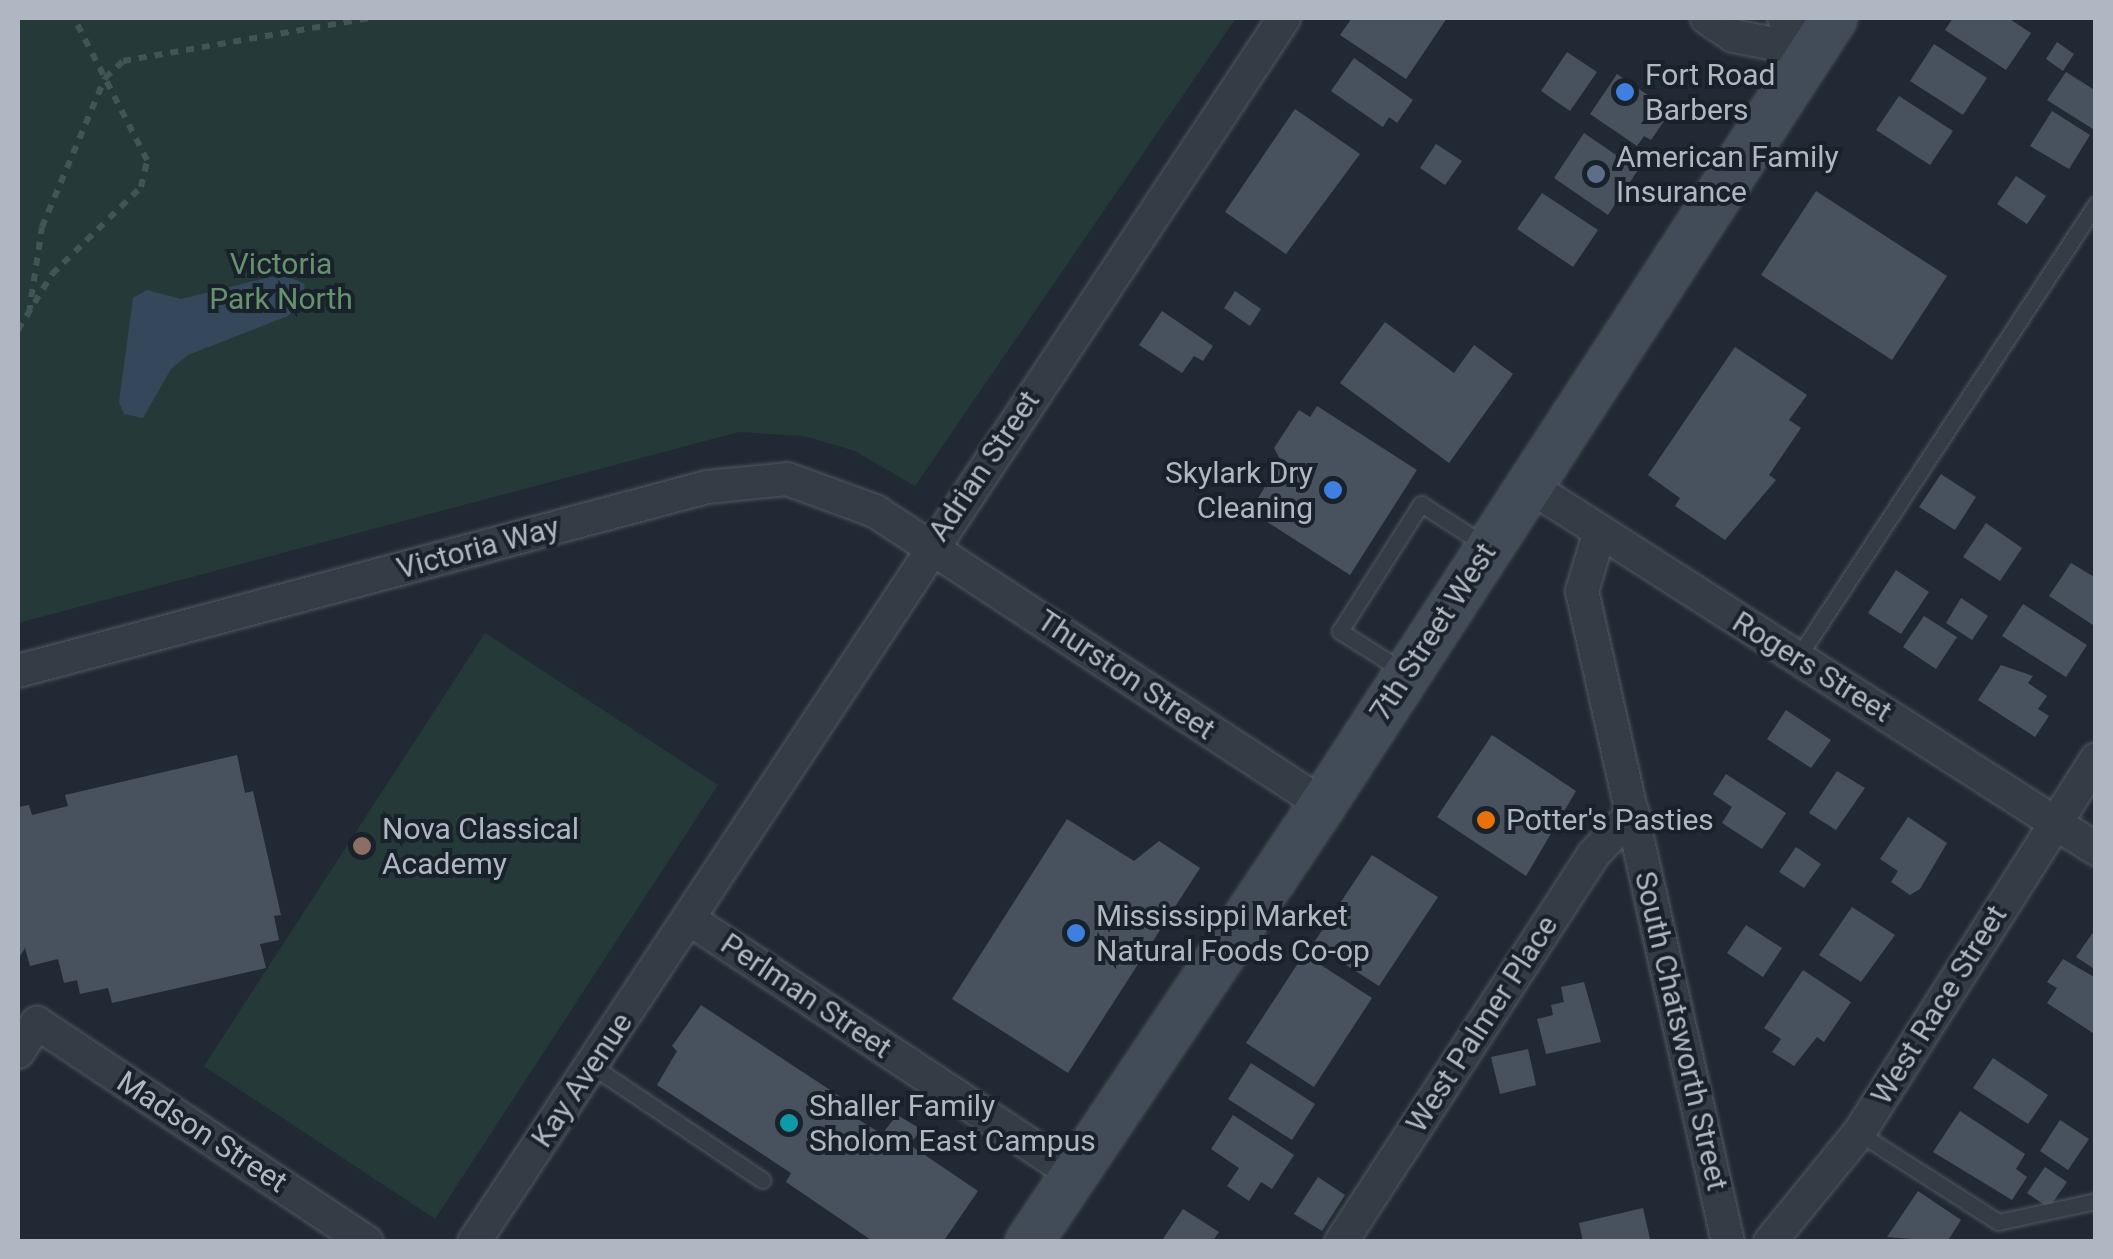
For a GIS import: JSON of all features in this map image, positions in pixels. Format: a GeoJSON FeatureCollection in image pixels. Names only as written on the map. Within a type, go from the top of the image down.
{"type":"FeatureCollection","features":[{"type":"Feature","properties":{"kind":"main road","name":"7th Street West"},"geometry":{"type":"LineString","coordinates":[[1028,1242],[1322,804],[1528,485],[1809,29]]}},
{"type":"Feature","properties":{"kind":"street","name":"Adrian Street"},"geometry":{"type":"LineString","coordinates":[[690,919],[930,546],[1284,18]]}},
{"type":"Feature","properties":{"kind":"street"},"geometry":{"type":"LineString","coordinates":[[1707,18],[1734,36],[1809,29]]}},
{"type":"Feature","properties":{"kind":"street","name":"Victoria Way"},"geometry":{"type":"LineString","coordinates":[[18,671],[754,479],[824,488],[930,546]]}},
{"type":"Feature","properties":{"kind":"street","name":"Rogers Street"},"geometry":{"type":"LineString","coordinates":[[1528,485],[2096,848]]}},
{"type":"Feature","properties":{"kind":"street","name":"South Chatsworth Street"},"geometry":{"type":"LineString","coordinates":[[1600,530],[1582,592],[1728,1242]]}},
{"type":"Feature","properties":{"kind":"street","name":"Thurston Street"},"geometry":{"type":"LineString","coordinates":[[930,546],[1322,804]]}},
{"type":"Feature","properties":{"kind":"street","name":"West Race Street"},"geometry":{"type":"LineString","coordinates":[[1770,1242],[1860,1132],[2096,759]]}},
{"type":"Feature","properties":{"kind":"street","name":"West Palmer Place"},"geometry":{"type":"LineString","coordinates":[[1341,1242],[1593,855],[1633,813]]}},
{"type":"Feature","properties":{"kind":"street","name":"Kay Avenue"},"geometry":{"type":"LineString","coordinates":[[474,1242],[690,919]]}},
{"type":"Feature","properties":{"kind":"street","name":"Perlman Street"},"geometry":{"type":"LineString","coordinates":[[690,919],[1073,1173]]}},
{"type":"Feature","properties":{"kind":"street","name":"Madson Street"},"geometry":{"type":"LineString","coordinates":[[18,1052],[37,1023],[367,1242]]}},
{"type":"Feature","properties":{"kind":"lane"},"geometry":{"type":"LineString","coordinates":[[1798,657],[2096,204]]}},
{"type":"Feature","properties":{"kind":"lane"},"geometry":{"type":"LineString","coordinates":[[1406,673],[1340,631],[1421,504],[1488,547]]}},
{"type":"Feature","properties":{"kind":"lane"},"geometry":{"type":"LineString","coordinates":[[592,1066],[762,1180]]}},
{"type":"Feature","properties":{"kind":"lane"},"geometry":{"type":"LineString","coordinates":[[1860,1132],[1998,1222],[2096,1201]]}},
{"type":"Feature","properties":{"kind":"path"},"geometry":{"type":"LineString","coordinates":[[18,330],[52,274],[141,187],[143,146],[74,18]]}},
{"type":"Feature","properties":{"kind":"path"},"geometry":{"type":"LineString","coordinates":[[29,313],[42,227],[105,78],[123,61],[370,18]]}},
{"type":"Feature","properties":{"kind":"green space","name":"Victoria Park North"},"geometry":{"type":"Polygon","coordinates":[[[18,18],[1236,18],[915,486],[855,451],[804,436],[739,432],[18,623],[18,18]]]}},
{"type":"Feature","properties":{"kind":"green space"},"geometry":{"type":"Polygon","coordinates":[[[485,633],[718,785],[435,1219],[204,1066],[485,633]]]}},
{"type":"Feature","properties":{"kind":"water"},"geometry":{"type":"Polygon","coordinates":[[[283,274],[305,284],[301,304],[288,316],[188,355],[171,369],[143,418],[124,414],[119,402],[133,298],[147,290],[181,299],[283,274]]]}},
{"type":"Feature","properties":{"kind":"building"},"geometry":{"type":"Polygon","coordinates":[[[1352,18],[1447,18],[1406,79],[1340,35],[1352,18]]]}},
{"type":"Feature","properties":{"kind":"building"},"geometry":{"type":"Polygon","coordinates":[[[1953,18],[2008,18],[2031,33],[2006,70],[1945,30],[1953,18]]]}},
{"type":"Feature","properties":{"kind":"building"},"geometry":{"type":"Polygon","coordinates":[[[2057,42],[2074,54],[2063,71],[2046,59],[2057,42]]]}},
{"type":"Feature","properties":{"kind":"building"},"geometry":{"type":"Polygon","coordinates":[[[1934,44],[1987,78],[1963,115],[1910,81],[1934,44]]]}},
{"type":"Feature","properties":{"kind":"building"},"geometry":{"type":"Polygon","coordinates":[[[1567,52],[1597,72],[1570,111],[1541,91],[1567,52]]]}},
{"type":"Feature","properties":{"kind":"building"},"geometry":{"type":"Polygon","coordinates":[[[1354,58],[1413,100],[1397,123],[1389,117],[1383,127],[1331,91],[1354,58]]]}},
{"type":"Feature","properties":{"kind":"building"},"geometry":{"type":"Polygon","coordinates":[[[2066,72],[2096,91],[2096,131],[2047,100],[2066,72]]]}},
{"type":"Feature","properties":{"kind":"building","name":"Fort Road Barbers"},"geometry":{"type":"Polygon","coordinates":[[[1617,74],[1671,111],[1651,140],[1644,136],[1637,146],[1590,114],[1617,74]]]}},
{"type":"Feature","properties":{"kind":"building"},"geometry":{"type":"Polygon","coordinates":[[[1899,96],[1953,131],[1930,165],[1876,130],[1899,96]]]}},
{"type":"Feature","properties":{"kind":"building"},"geometry":{"type":"Polygon","coordinates":[[[1295,109],[1360,154],[1286,254],[1225,212],[1295,109]]]}},
{"type":"Feature","properties":{"kind":"building"},"geometry":{"type":"Polygon","coordinates":[[[2052,111],[2090,135],[2069,169],[2030,146],[2052,111]]]}},
{"type":"Feature","properties":{"kind":"building","name":"American Family Insurance"},"geometry":{"type":"Polygon","coordinates":[[[1584,133],[1638,170],[1608,215],[1554,178],[1584,133]]]}},
{"type":"Feature","properties":{"kind":"building"},"geometry":{"type":"Polygon","coordinates":[[[1436,144],[1462,161],[1445,185],[1420,168],[1436,144]]]}},
{"type":"Feature","properties":{"kind":"building"},"geometry":{"type":"Polygon","coordinates":[[[2016,176],[2046,196],[2027,224],[1997,204],[2016,176]]]}},
{"type":"Feature","properties":{"kind":"building"},"geometry":{"type":"Polygon","coordinates":[[[1816,191],[1947,276],[1892,360],[1761,275],[1816,191]]]}},
{"type":"Feature","properties":{"kind":"building"},"geometry":{"type":"Polygon","coordinates":[[[1542,193],[1598,230],[1573,267],[1517,229],[1542,193]]]}},
{"type":"Feature","properties":{"kind":"building"},"geometry":{"type":"Polygon","coordinates":[[[1235,291],[1261,309],[1250,326],[1224,308],[1235,291]]]}},
{"type":"Feature","properties":{"kind":"building"},"geometry":{"type":"Polygon","coordinates":[[[1162,311],[1213,346],[1203,361],[1194,356],[1182,373],[1139,345],[1162,311]]]}},
{"type":"Feature","properties":{"kind":"building"},"geometry":{"type":"Polygon","coordinates":[[[1385,322],[1454,373],[1474,345],[1513,374],[1449,463],[1340,383],[1385,322]]]}},
{"type":"Feature","properties":{"kind":"building"},"geometry":{"type":"Polygon","coordinates":[[[1735,347],[1807,395],[1789,420],[1801,428],[1769,475],[1776,480],[1725,540],[1675,506],[1680,498],[1648,475],[1735,347]]]}},
{"type":"Feature","properties":{"kind":"building","name":"Skylark Dry Cleaning"},"geometry":{"type":"Polygon","coordinates":[[[1317,406],[1417,470],[1350,575],[1250,511],[1281,461],[1274,448],[1299,410],[1310,417],[1317,406]]]}},
{"type":"Feature","properties":{"kind":"building"},"geometry":{"type":"Polygon","coordinates":[[[1941,474],[1976,497],[1955,530],[1919,507],[1941,474]]]}},
{"type":"Feature","properties":{"kind":"building"},"geometry":{"type":"Polygon","coordinates":[[[1986,523],[2022,548],[2000,581],[1963,557],[1986,523]]]}},
{"type":"Feature","properties":{"kind":"building"},"geometry":{"type":"Polygon","coordinates":[[[2071,563],[2096,578],[2096,627],[2049,596],[2071,563]]]}},
{"type":"Feature","properties":{"kind":"building"},"geometry":{"type":"Polygon","coordinates":[[[1896,570],[1929,592],[1901,634],[1868,613],[1896,570]]]}},
{"type":"Feature","properties":{"kind":"building"},"geometry":{"type":"Polygon","coordinates":[[[1961,598],[1988,616],[1972,640],[1946,623],[1961,598]]]}},
{"type":"Feature","properties":{"kind":"building"},"geometry":{"type":"Polygon","coordinates":[[[2023,604],[2087,645],[2066,677],[2002,636],[2023,604]]]}},
{"type":"Feature","properties":{"kind":"building"},"geometry":{"type":"Polygon","coordinates":[[[1924,616],[1957,637],[1936,669],[1903,647],[1924,616]]]}},
{"type":"Feature","properties":{"kind":"building"},"geometry":{"type":"Polygon","coordinates":[[[2001,665],[2033,676],[2028,683],[2047,696],[2038,709],[2049,716],[2035,737],[1978,700],[2001,665]]]}},
{"type":"Feature","properties":{"kind":"building"},"geometry":{"type":"Polygon","coordinates":[[[1786,710],[1831,740],[1811,768],[1767,739],[1786,710]]]}},
{"type":"Feature","properties":{"kind":"building"},"geometry":{"type":"Polygon","coordinates":[[[1492,735],[1576,791],[1526,876],[1437,817],[1492,735]]]}},
{"type":"Feature","properties":{"kind":"building"},"geometry":{"type":"Polygon","coordinates":[[[237,755],[245,793],[253,791],[281,915],[274,916],[279,940],[260,944],[266,968],[112,1003],[108,988],[80,994],[77,980],[64,983],[58,959],[30,966],[25,948],[18,959],[18,807],[29,805],[32,815],[68,806],[65,795],[237,755]]]}},
{"type":"Feature","properties":{"kind":"building"},"geometry":{"type":"Polygon","coordinates":[[[1837,771],[1865,788],[1836,830],[1809,813],[1837,771]]]}},
{"type":"Feature","properties":{"kind":"building"},"geometry":{"type":"Polygon","coordinates":[[[1726,774],[1786,813],[1762,849],[1722,823],[1732,807],[1713,794],[1726,774]]]}},
{"type":"Feature","properties":{"kind":"building"},"geometry":{"type":"Polygon","coordinates":[[[1908,817],[1947,843],[1920,889],[1910,895],[1891,882],[1898,871],[1880,859],[1908,817]]]}},
{"type":"Feature","properties":{"kind":"building","name":"Mississippi Market Natural Foods Co-op"},"geometry":{"type":"Polygon","coordinates":[[[1067,819],[1134,861],[1159,841],[1200,868],[1068,1073],[952,999],[1067,819]]]}},
{"type":"Feature","properties":{"kind":"building"},"geometry":{"type":"Polygon","coordinates":[[[1796,847],[1821,864],[1804,888],[1779,872],[1796,847]]]}},
{"type":"Feature","properties":{"kind":"building"},"geometry":{"type":"Polygon","coordinates":[[[1372,855],[1438,897],[1379,986],[1313,944],[1372,855]]]}},
{"type":"Feature","properties":{"kind":"building"},"geometry":{"type":"Polygon","coordinates":[[[1852,907],[1895,935],[1861,982],[1819,955],[1852,907]]]}},
{"type":"Feature","properties":{"kind":"building"},"geometry":{"type":"Polygon","coordinates":[[[1746,925],[1782,948],[1763,977],[1727,953],[1746,925]]]}},
{"type":"Feature","properties":{"kind":"building"},"geometry":{"type":"Polygon","coordinates":[[[2096,928],[2096,970],[2076,957],[2096,928]]]}},
{"type":"Feature","properties":{"kind":"building"},"geometry":{"type":"Polygon","coordinates":[[[1304,954],[1372,998],[1314,1087],[1246,1043],[1304,954]]]}},
{"type":"Feature","properties":{"kind":"building"},"geometry":{"type":"Polygon","coordinates":[[[2063,959],[2096,978],[2096,1035],[2047,1003],[2057,988],[2047,982],[2063,959]]]}},
{"type":"Feature","properties":{"kind":"building"},"geometry":{"type":"Polygon","coordinates":[[[1803,970],[1851,1002],[1824,1042],[1817,1037],[1794,1066],[1772,1052],[1781,1039],[1764,1028],[1803,970]]]}},
{"type":"Feature","properties":{"kind":"building"},"geometry":{"type":"Polygon","coordinates":[[[1584,982],[1601,1042],[1546,1054],[1537,1019],[1553,1015],[1551,1005],[1564,1002],[1561,987],[1584,982]]]}},
{"type":"Feature","properties":{"kind":"building","name":"Shaller Family Sholom East Campus"},"geometry":{"type":"Polygon","coordinates":[[[701,1005],[859,1109],[854,1117],[882,1134],[897,1115],[921,1129],[910,1145],[978,1191],[943,1242],[874,1242],[786,1182],[791,1173],[657,1085],[677,1051],[672,1046],[701,1005]]]}},
{"type":"Feature","properties":{"kind":"building"},"geometry":{"type":"Polygon","coordinates":[[[1528,1049],[1536,1085],[1500,1094],[1491,1057],[1528,1049]]]}},
{"type":"Feature","properties":{"kind":"building"},"geometry":{"type":"Polygon","coordinates":[[[1993,1058],[2048,1095],[2028,1124],[1973,1088],[1993,1058]]]}},
{"type":"Feature","properties":{"kind":"building"},"geometry":{"type":"Polygon","coordinates":[[[1251,1063],[1315,1104],[1292,1140],[1228,1099],[1251,1063]]]}},
{"type":"Feature","properties":{"kind":"building"},"geometry":{"type":"Polygon","coordinates":[[[1960,1111],[2025,1154],[2016,1169],[2027,1177],[2012,1200],[1933,1152],[1960,1111]]]}},
{"type":"Feature","properties":{"kind":"building"},"geometry":{"type":"Polygon","coordinates":[[[1233,1115],[1294,1155],[1272,1189],[1261,1182],[1249,1201],[1227,1186],[1239,1168],[1211,1149],[1233,1115]]]}},
{"type":"Feature","properties":{"kind":"building"},"geometry":{"type":"Polygon","coordinates":[[[2060,1120],[2089,1139],[2068,1170],[2040,1151],[2060,1120]]]}},
{"type":"Feature","properties":{"kind":"building"},"geometry":{"type":"Polygon","coordinates":[[[2045,1167],[2067,1182],[2049,1208],[2027,1193],[2045,1167]]]}},
{"type":"Feature","properties":{"kind":"building"},"geometry":{"type":"Polygon","coordinates":[[[1318,1177],[1345,1195],[1322,1231],[1294,1214],[1318,1177]]]}},
{"type":"Feature","properties":{"kind":"building"},"geometry":{"type":"Polygon","coordinates":[[[1918,1191],[1961,1220],[1947,1242],[1887,1237],[1918,1191]]]}},
{"type":"Feature","properties":{"kind":"building"},"geometry":{"type":"Polygon","coordinates":[[[1643,1208],[1650,1239],[1645,1242],[1583,1242],[1579,1223],[1643,1208]]]}},
{"type":"Feature","properties":{"kind":"building"},"geometry":{"type":"Polygon","coordinates":[[[1183,1209],[1219,1232],[1212,1242],[1161,1242],[1183,1209]]]}},
{"type":"Feature","properties":{"kind":"place","name":"Fort Road Barbers"},"geometry":{"type":"Point","coordinates":[1625,92]}},
{"type":"Feature","properties":{"kind":"place","name":"American Family Insurance"},"geometry":{"type":"Point","coordinates":[1596,174]}},
{"type":"Feature","properties":{"kind":"place","name":"Skylark Dry Cleaning"},"geometry":{"type":"Point","coordinates":[1333,490]}},
{"type":"Feature","properties":{"kind":"place","name":"Potter's Pasties"},"geometry":{"type":"Point","coordinates":[1486,820]}},
{"type":"Feature","properties":{"kind":"place","name":"Nova Classical Academy"},"geometry":{"type":"Point","coordinates":[362,846]}},
{"type":"Feature","properties":{"kind":"place","name":"Mississippi Market Natural Foods Co-op"},"geometry":{"type":"Point","coordinates":[1076,933]}},
{"type":"Feature","properties":{"kind":"place","name":"Shaller Family Sholom East Campus"},"geometry":{"type":"Point","coordinates":[789,1123]}}]}
